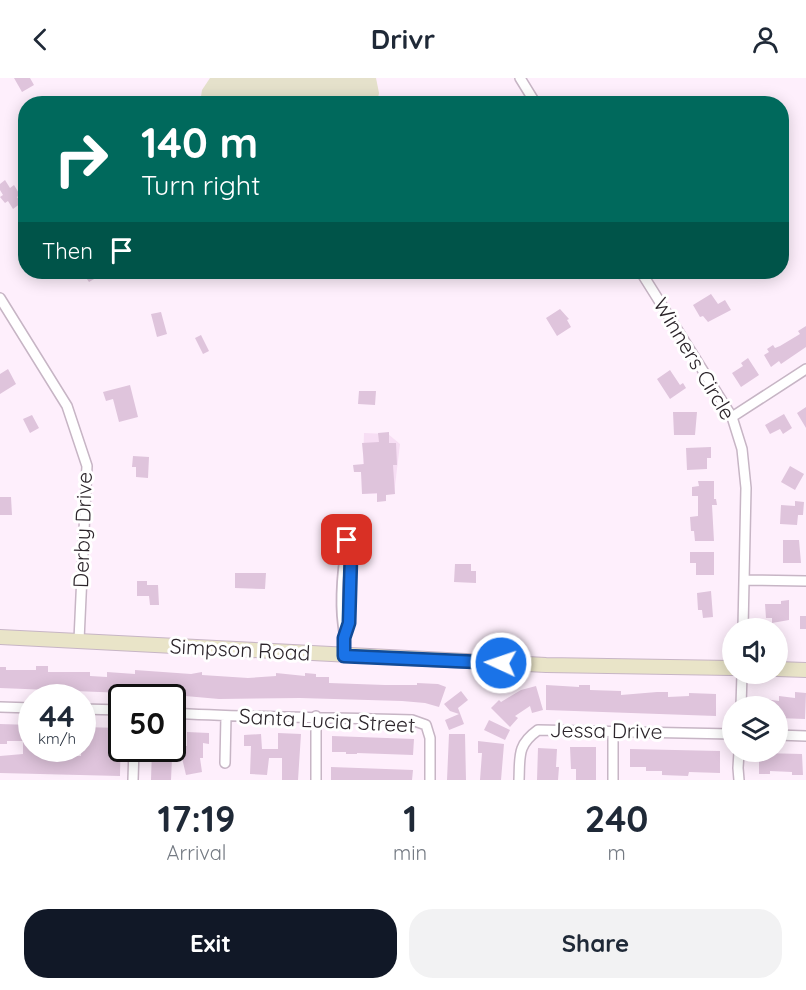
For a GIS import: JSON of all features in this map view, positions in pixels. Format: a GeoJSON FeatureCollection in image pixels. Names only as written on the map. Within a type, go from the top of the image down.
{"type":"FeatureCollection","features":[{"type":"Feature","properties":{"kind":"main road","name":"Simpson Road"},"geometry":{"type":"LineString","coordinates":[[0,637],[546,665],[722,668]]}},
{"type":"Feature","properties":{"kind":"main road"},"geometry":{"type":"LineString","coordinates":[[788,669],[806,670]]}},
{"type":"Feature","properties":{"kind":"street"},"geometry":{"type":"LineString","coordinates":[[520,78],[531,96]]}},
{"type":"Feature","properties":{"kind":"street","name":"Winners Circle"},"geometry":{"type":"LineString","coordinates":[[645,279],[732,417],[742,449],[746,488],[742,618]]}},
{"type":"Feature","properties":{"kind":"street","name":"Derby Drive"},"geometry":{"type":"LineString","coordinates":[[0,298],[67,406],[87,466],[79,640]]}},
{"type":"Feature","properties":{"kind":"street"},"geometry":{"type":"LineString","coordinates":[[732,417],[806,369]]}},
{"type":"Feature","properties":{"kind":"street"},"geometry":{"type":"LineString","coordinates":[[744,580],[806,581]]}},
{"type":"Feature","properties":{"kind":"street"},"geometry":{"type":"LineString","coordinates":[[0,707],[18,708]]}},
{"type":"Feature","properties":{"kind":"street","name":"Santa Lucia Street"},"geometry":{"type":"LineString","coordinates":[[186,714],[412,720],[426,725],[430,738],[430,780]]}},
{"type":"Feature","properties":{"kind":"street"},"geometry":{"type":"LineString","coordinates":[[225,763],[226,716]]}},
{"type":"Feature","properties":{"kind":"street"},"geometry":{"type":"LineString","coordinates":[[316,716],[316,780]]}},
{"type":"Feature","properties":{"kind":"street","name":"Jessa Drive"},"geometry":{"type":"LineString","coordinates":[[519,780],[520,748],[527,738],[538,730],[722,734]]}},
{"type":"Feature","properties":{"kind":"street"},"geometry":{"type":"LineString","coordinates":[[612,780],[613,731]]}},
{"type":"Feature","properties":{"kind":"street"},"geometry":{"type":"LineString","coordinates":[[788,735],[806,736]]}},
{"type":"Feature","properties":{"kind":"street"},"geometry":{"type":"LineString","coordinates":[[133,780],[134,762]]}},
{"type":"Feature","properties":{"kind":"street"},"geometry":{"type":"LineString","coordinates":[[738,762],[739,780]]}},
{"type":"Feature","properties":{"kind":"lane"},"geometry":{"type":"LineString","coordinates":[[344,638],[349,623],[351,554],[347,540],[341,556],[340,624],[344,638],[344,656]]}},
{"type":"Feature","properties":{"kind":"shaded area"},"geometry":{"type":"Polygon","coordinates":[[[210,78],[376,78],[379,93],[378,96],[201,96],[202,90],[210,78]]]}},
{"type":"Feature","properties":{"kind":"shaded area"},"geometry":{"type":"Polygon","coordinates":[[[364,433],[388,434],[400,444],[394,494],[362,494],[364,433]]]}},
{"type":"Feature","properties":{"kind":"building"},"geometry":{"type":"Polygon","coordinates":[[[14,78],[30,78],[34,85],[22,92],[14,78]]]}},
{"type":"Feature","properties":{"kind":"building"},"geometry":{"type":"Polygon","coordinates":[[[5,180],[10,188],[14,185],[18,192],[18,205],[13,209],[8,201],[5,203],[0,197],[3,195],[0,184],[5,180]]]}},
{"type":"Feature","properties":{"kind":"building"},"geometry":{"type":"Polygon","coordinates":[[[711,294],[718,304],[725,300],[731,310],[708,322],[703,316],[700,317],[693,305],[711,294]]]}},
{"type":"Feature","properties":{"kind":"building"},"geometry":{"type":"Polygon","coordinates":[[[560,309],[569,319],[567,320],[571,327],[557,336],[546,318],[560,309]]]}},
{"type":"Feature","properties":{"kind":"building"},"geometry":{"type":"Polygon","coordinates":[[[161,312],[167,334],[157,337],[151,314],[161,312]]]}},
{"type":"Feature","properties":{"kind":"building"},"geometry":{"type":"Polygon","coordinates":[[[806,326],[806,347],[781,364],[779,361],[771,367],[764,355],[769,352],[767,349],[773,345],[775,348],[780,346],[800,334],[798,331],[806,326]]]}},
{"type":"Feature","properties":{"kind":"building"},"geometry":{"type":"Polygon","coordinates":[[[201,335],[209,351],[203,354],[195,338],[201,335]]]}},
{"type":"Feature","properties":{"kind":"building"},"geometry":{"type":"Polygon","coordinates":[[[748,358],[759,375],[741,387],[732,373],[743,366],[741,363],[748,358]]]}},
{"type":"Feature","properties":{"kind":"building"},"geometry":{"type":"Polygon","coordinates":[[[8,369],[16,384],[0,394],[0,374],[8,369]]]}},
{"type":"Feature","properties":{"kind":"building"},"geometry":{"type":"Polygon","coordinates":[[[670,370],[680,385],[683,383],[686,388],[670,399],[657,379],[670,370]]]}},
{"type":"Feature","properties":{"kind":"building"},"geometry":{"type":"Polygon","coordinates":[[[130,385],[138,417],[119,422],[113,399],[106,401],[103,392],[130,385]]]}},
{"type":"Feature","properties":{"kind":"building"},"geometry":{"type":"Polygon","coordinates":[[[359,391],[376,391],[375,405],[358,404],[359,391]]]}},
{"type":"Feature","properties":{"kind":"building"},"geometry":{"type":"Polygon","coordinates":[[[806,407],[806,428],[797,413],[806,407]]]}},
{"type":"Feature","properties":{"kind":"building"},"geometry":{"type":"Polygon","coordinates":[[[673,412],[697,412],[695,435],[674,435],[673,412]]]}},
{"type":"Feature","properties":{"kind":"building"},"geometry":{"type":"Polygon","coordinates":[[[784,414],[792,428],[783,434],[780,429],[770,434],[765,425],[784,414]]]}},
{"type":"Feature","properties":{"kind":"building"},"geometry":{"type":"Polygon","coordinates":[[[32,415],[39,428],[30,433],[23,419],[32,415]]]}},
{"type":"Feature","properties":{"kind":"building"},"geometry":{"type":"Polygon","coordinates":[[[389,432],[389,443],[396,443],[397,465],[393,465],[395,494],[386,495],[386,501],[377,502],[377,493],[362,494],[361,472],[354,472],[353,465],[364,464],[362,443],[379,442],[378,433],[389,432]]]}},
{"type":"Feature","properties":{"kind":"building"},"geometry":{"type":"Polygon","coordinates":[[[711,447],[711,458],[707,458],[707,469],[687,470],[686,448],[711,447]]]}},
{"type":"Feature","properties":{"kind":"building"},"geometry":{"type":"Polygon","coordinates":[[[133,456],[149,457],[148,478],[136,477],[136,467],[132,467],[133,456]]]}},
{"type":"Feature","properties":{"kind":"building"},"geometry":{"type":"Polygon","coordinates":[[[790,466],[804,474],[795,490],[781,482],[790,466]]]}},
{"type":"Feature","properties":{"kind":"building"},"geometry":{"type":"Polygon","coordinates":[[[698,481],[714,481],[714,499],[717,505],[712,505],[714,541],[695,541],[694,531],[691,531],[690,517],[698,516],[698,496],[692,496],[692,487],[699,486],[698,481]]]}},
{"type":"Feature","properties":{"kind":"building"},"geometry":{"type":"Polygon","coordinates":[[[0,497],[11,497],[12,515],[0,515],[0,497]]]}},
{"type":"Feature","properties":{"kind":"building"},"geometry":{"type":"Polygon","coordinates":[[[795,501],[804,502],[803,515],[798,515],[797,525],[780,524],[781,505],[795,506],[795,501]]]}},
{"type":"Feature","properties":{"kind":"building"},"geometry":{"type":"Polygon","coordinates":[[[783,540],[799,540],[801,563],[783,563],[783,540]]]}},
{"type":"Feature","properties":{"kind":"building"},"geometry":{"type":"Polygon","coordinates":[[[690,552],[714,552],[714,575],[696,575],[696,563],[690,563],[690,552]]]}},
{"type":"Feature","properties":{"kind":"building"},"geometry":{"type":"Polygon","coordinates":[[[455,564],[471,564],[471,571],[476,571],[476,583],[454,582],[455,564]]]}},
{"type":"Feature","properties":{"kind":"building"},"geometry":{"type":"Polygon","coordinates":[[[235,573],[266,573],[265,589],[235,588],[235,573]]]}},
{"type":"Feature","properties":{"kind":"building"},"geometry":{"type":"Polygon","coordinates":[[[137,581],[147,581],[147,585],[158,585],[159,605],[150,605],[149,596],[137,596],[137,581]]]}},
{"type":"Feature","properties":{"kind":"building"},"geometry":{"type":"Polygon","coordinates":[[[711,591],[713,617],[703,618],[702,610],[698,610],[697,593],[711,591]]]}},
{"type":"Feature","properties":{"kind":"building"},"geometry":{"type":"Polygon","coordinates":[[[789,600],[789,620],[788,618],[766,618],[765,604],[781,604],[781,601],[789,600]]]}},
{"type":"Feature","properties":{"kind":"building"},"geometry":{"type":"Polygon","coordinates":[[[800,616],[806,616],[806,629],[800,629],[800,616]]]}},
{"type":"Feature","properties":{"kind":"building"},"geometry":{"type":"Polygon","coordinates":[[[36,666],[48,666],[48,672],[90,672],[90,676],[107,677],[107,672],[135,674],[135,670],[191,674],[202,672],[202,675],[248,678],[276,676],[276,673],[305,676],[305,673],[316,674],[316,677],[329,677],[329,683],[417,685],[417,683],[438,684],[446,687],[439,707],[402,701],[300,698],[219,699],[186,696],[186,684],[108,684],[108,692],[96,692],[96,684],[18,684],[18,689],[0,688],[0,667],[6,667],[6,670],[36,670],[36,666]]]}},
{"type":"Feature","properties":{"kind":"building"},"geometry":{"type":"Polygon","coordinates":[[[546,685],[579,687],[579,685],[590,685],[590,690],[621,691],[621,695],[657,692],[668,692],[668,697],[689,696],[689,693],[716,694],[716,716],[546,710],[546,685]]]}},
{"type":"Feature","properties":{"kind":"building"},"geometry":{"type":"Polygon","coordinates":[[[536,686],[543,710],[532,713],[530,706],[515,716],[518,718],[510,727],[491,708],[499,700],[501,702],[521,690],[536,686]]]}},
{"type":"Feature","properties":{"kind":"building"},"geometry":{"type":"Polygon","coordinates":[[[461,691],[468,700],[458,708],[464,724],[449,730],[445,720],[459,714],[450,711],[444,704],[461,691]]]}},
{"type":"Feature","properties":{"kind":"building"},"geometry":{"type":"Polygon","coordinates":[[[795,692],[806,693],[805,719],[788,718],[788,697],[795,698],[795,692]]]}},
{"type":"Feature","properties":{"kind":"building"},"geometry":{"type":"Polygon","coordinates":[[[489,720],[510,730],[505,740],[484,730],[489,720]]]}},
{"type":"Feature","properties":{"kind":"building"},"geometry":{"type":"Polygon","coordinates":[[[0,724],[18,725],[18,741],[7,741],[7,744],[0,744],[0,724]]]}},
{"type":"Feature","properties":{"kind":"building"},"geometry":{"type":"Polygon","coordinates":[[[96,727],[108,728],[108,762],[120,762],[120,776],[0,773],[0,756],[18,754],[18,762],[96,762],[96,727]]]}},
{"type":"Feature","properties":{"kind":"building"},"geometry":{"type":"Polygon","coordinates":[[[187,732],[209,733],[209,744],[203,743],[203,758],[200,758],[202,772],[186,775],[183,762],[186,762],[187,732]]]}},
{"type":"Feature","properties":{"kind":"building"},"geometry":{"type":"Polygon","coordinates":[[[278,733],[301,734],[298,780],[282,780],[282,758],[269,758],[267,775],[250,774],[251,746],[244,746],[244,735],[261,734],[262,749],[278,749],[278,733]]]}},
{"type":"Feature","properties":{"kind":"building"},"geometry":{"type":"Polygon","coordinates":[[[449,734],[465,734],[466,780],[447,780],[449,734]]]}},
{"type":"Feature","properties":{"kind":"building"},"geometry":{"type":"Polygon","coordinates":[[[332,736],[414,739],[413,755],[332,752],[332,736]]]}},
{"type":"Feature","properties":{"kind":"building"},"geometry":{"type":"Polygon","coordinates":[[[478,741],[504,744],[501,780],[480,780],[482,753],[478,753],[478,741]]]}},
{"type":"Feature","properties":{"kind":"building"},"geometry":{"type":"Polygon","coordinates":[[[570,747],[596,747],[596,780],[576,780],[576,769],[571,769],[570,747]]]}},
{"type":"Feature","properties":{"kind":"building"},"geometry":{"type":"Polygon","coordinates":[[[538,748],[557,749],[558,780],[537,780],[538,748]]]}},
{"type":"Feature","properties":{"kind":"building"},"geometry":{"type":"Polygon","coordinates":[[[630,749],[720,751],[720,773],[689,772],[688,776],[662,775],[662,771],[646,771],[646,767],[630,767],[630,749]]]}},
{"type":"Feature","properties":{"kind":"building"},"geometry":{"type":"Polygon","coordinates":[[[788,754],[802,754],[803,775],[770,771],[770,774],[759,774],[759,762],[788,762],[788,754]]]}},
{"type":"Feature","properties":{"kind":"building"},"geometry":{"type":"Polygon","coordinates":[[[152,762],[172,762],[171,780],[151,780],[152,762]]]}},
{"type":"Feature","properties":{"kind":"building"},"geometry":{"type":"Polygon","coordinates":[[[331,767],[413,770],[412,780],[331,780],[331,767]]]}},
{"type":"Feature","properties":{"kind":"route"},"geometry":{"type":"LineString","coordinates":[[347,540],[351,554],[349,623],[344,638],[344,656],[501,663]]}}]}
